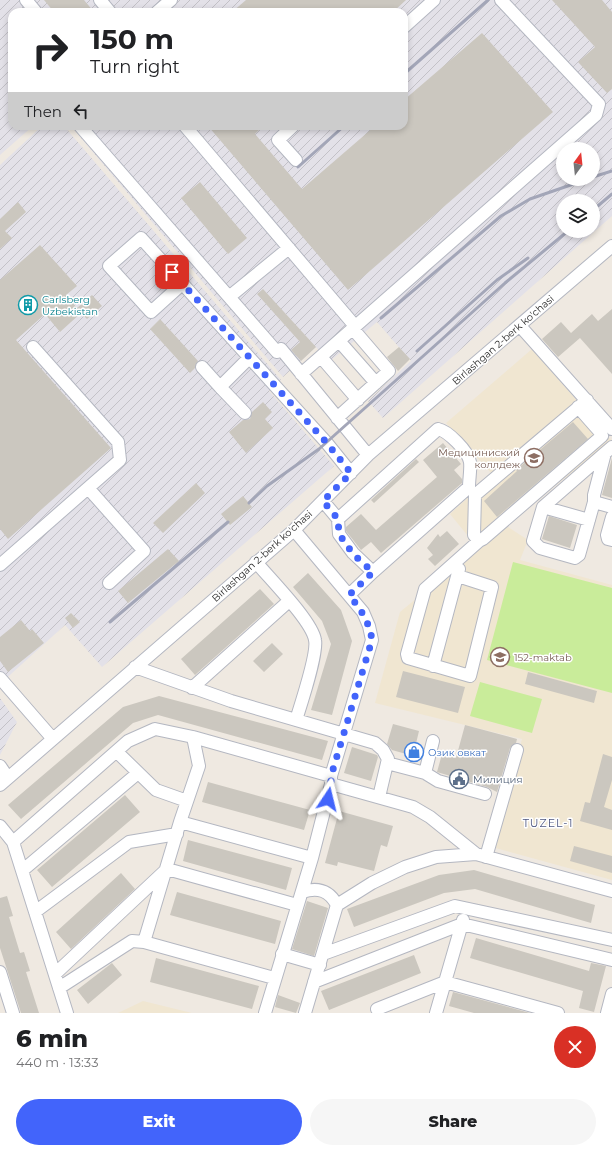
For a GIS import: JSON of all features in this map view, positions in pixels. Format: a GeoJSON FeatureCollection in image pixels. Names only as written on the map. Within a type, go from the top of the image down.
{"type":"FeatureCollection","features":[{"type":"Feature","properties":{"kind":"street"},"geometry":{"type":"LineString","coordinates":[[26,0],[33,8]]}},
{"type":"Feature","properties":{"kind":"street"},"geometry":{"type":"LineString","coordinates":[[100,0],[107,8]]}},
{"type":"Feature","properties":{"kind":"street"},"geometry":{"type":"LineString","coordinates":[[157,7],[171,0]]}},
{"type":"Feature","properties":{"kind":"street"},"geometry":{"type":"LineString","coordinates":[[408,23],[434,0]]}},
{"type":"Feature","properties":{"kind":"street"},"geometry":{"type":"LineString","coordinates":[[301,374],[596,115],[598,104],[501,0]]}},
{"type":"Feature","properties":{"kind":"street"},"geometry":{"type":"LineString","coordinates":[[83,130],[277,352],[281,349],[368,455]]}},
{"type":"Feature","properties":{"kind":"street"},"geometry":{"type":"LineString","coordinates":[[188,130],[289,248],[389,372],[337,418]]}},
{"type":"Feature","properties":{"kind":"street"},"geometry":{"type":"LineString","coordinates":[[289,130],[278,140],[296,160]]}},
{"type":"Feature","properties":{"kind":"street"},"geometry":{"type":"LineString","coordinates":[[182,284],[150,312],[109,266],[140,238],[182,284],[249,358],[326,442],[351,473]]}},
{"type":"Feature","properties":{"kind":"street","name":"Birlashgan 2-berk ko'chasi"},"geometry":{"type":"LineString","coordinates":[[4,781],[294,530],[368,455],[612,246]]}},
{"type":"Feature","properties":{"kind":"street"},"geometry":{"type":"LineString","coordinates":[[230,298],[289,248]]}},
{"type":"Feature","properties":{"kind":"street"},"geometry":{"type":"LineString","coordinates":[[458,576],[492,587],[470,676],[408,658],[425,589],[478,541],[489,534],[602,436],[582,404],[520,326]]}},
{"type":"Feature","properties":{"kind":"street"},"geometry":{"type":"LineString","coordinates":[[339,341],[376,383]]}},
{"type":"Feature","properties":{"kind":"street"},"geometry":{"type":"LineString","coordinates":[[0,565],[120,460],[118,442],[33,347]]}},
{"type":"Feature","properties":{"kind":"street"},"geometry":{"type":"LineString","coordinates":[[321,357],[358,400]]}},
{"type":"Feature","properties":{"kind":"street"},"geometry":{"type":"LineString","coordinates":[[220,387],[249,358]]}},
{"type":"Feature","properties":{"kind":"street"},"geometry":{"type":"LineString","coordinates":[[202,367],[245,413]]}},
{"type":"Feature","properties":{"kind":"street"},"geometry":{"type":"LineString","coordinates":[[582,404],[612,428]]}},
{"type":"Feature","properties":{"kind":"street"},"geometry":{"type":"LineString","coordinates":[[478,541],[474,535],[475,495],[582,404]]}},
{"type":"Feature","properties":{"kind":"street"},"geometry":{"type":"LineString","coordinates":[[338,519],[438,429],[445,430],[468,454],[470,463],[469,487],[349,595]]}},
{"type":"Feature","properties":{"kind":"street"},"geometry":{"type":"LineString","coordinates":[[608,450],[594,495],[594,502],[579,555],[574,558],[540,548],[533,540],[543,507],[608,450]]}},
{"type":"Feature","properties":{"kind":"street"},"geometry":{"type":"LineString","coordinates":[[88,488],[144,551],[109,583]]}},
{"type":"Feature","properties":{"kind":"street"},"geometry":{"type":"LineString","coordinates":[[323,501],[338,519],[339,534],[353,554],[373,572]]}},
{"type":"Feature","properties":{"kind":"street"},"geometry":{"type":"LineString","coordinates":[[594,502],[612,507]]}},
{"type":"Feature","properties":{"kind":"street"},"geometry":{"type":"LineString","coordinates":[[543,507],[589,520]]}},
{"type":"Feature","properties":{"kind":"street"},"geometry":{"type":"LineString","coordinates":[[612,517],[607,535],[608,539],[612,540]]}},
{"type":"Feature","properties":{"kind":"street"},"geometry":{"type":"LineString","coordinates":[[265,1013],[274,978],[312,858],[331,780],[372,640],[370,626],[363,612],[294,530]]}},
{"type":"Feature","properties":{"kind":"street"},"geometry":{"type":"LineString","coordinates":[[433,666],[458,576],[459,558]]}},
{"type":"Feature","properties":{"kind":"street"},"geometry":{"type":"LineString","coordinates":[[256,562],[310,626],[315,640],[314,653],[296,720]]}},
{"type":"Feature","properties":{"kind":"street"},"geometry":{"type":"LineString","coordinates":[[192,688],[289,601]]}},
{"type":"Feature","properties":{"kind":"street"},"geometry":{"type":"LineString","coordinates":[[135,667],[230,701],[375,743],[388,759],[379,797]]}},
{"type":"Feature","properties":{"kind":"street"},"geometry":{"type":"LineString","coordinates":[[0,678],[53,739]]}},
{"type":"Feature","properties":{"kind":"street"},"geometry":{"type":"LineString","coordinates":[[13,842],[128,741],[155,729],[193,737],[413,807],[481,855]]}},
{"type":"Feature","properties":{"kind":"street"},"geometry":{"type":"LineString","coordinates":[[144,942],[178,828],[199,766],[193,737]]}},
{"type":"Feature","properties":{"kind":"street"},"geometry":{"type":"LineString","coordinates":[[425,773],[433,742]]}},
{"type":"Feature","properties":{"kind":"street"},"geometry":{"type":"LineString","coordinates":[[481,855],[517,750]]}},
{"type":"Feature","properties":{"kind":"street"},"geometry":{"type":"LineString","coordinates":[[117,752],[156,790],[187,801]]}},
{"type":"Feature","properties":{"kind":"street"},"geometry":{"type":"LineString","coordinates":[[387,763],[425,773],[438,781],[485,794]]}},
{"type":"Feature","properties":{"kind":"street"},"geometry":{"type":"LineString","coordinates":[[0,766],[4,781]]}},
{"type":"Feature","properties":{"kind":"street"},"geometry":{"type":"LineString","coordinates":[[23,870],[138,773]]}},
{"type":"Feature","properties":{"kind":"street"},"geometry":{"type":"LineString","coordinates":[[0,826],[13,842],[23,870],[60,988],[66,1013]]}},
{"type":"Feature","properties":{"kind":"street"},"geometry":{"type":"LineString","coordinates":[[36,912],[129,842],[178,828],[312,858]]}},
{"type":"Feature","properties":{"kind":"street"},"geometry":{"type":"LineString","coordinates":[[305,1013],[337,906],[372,883],[405,867],[436,857],[481,855],[612,891]]}},
{"type":"Feature","properties":{"kind":"street"},"geometry":{"type":"LineString","coordinates":[[167,869],[297,905]]}},
{"type":"Feature","properties":{"kind":"street"},"geometry":{"type":"LineString","coordinates":[[55,974],[167,869]]}},
{"type":"Feature","properties":{"kind":"street"},"geometry":{"type":"LineString","coordinates":[[302,892],[312,889],[325,892],[332,896],[337,906]]}},
{"type":"Feature","properties":{"kind":"street"},"geometry":{"type":"LineString","coordinates":[[282,954],[321,959],[455,906],[467,907],[612,940]]}},
{"type":"Feature","properties":{"kind":"street"},"geometry":{"type":"LineString","coordinates":[[436,1013],[467,907]]}},
{"type":"Feature","properties":{"kind":"street"},"geometry":{"type":"LineString","coordinates":[[314,982],[462,924],[612,960]]}},
{"type":"Feature","properties":{"kind":"street"},"geometry":{"type":"LineString","coordinates":[[60,988],[132,941],[144,942],[274,978]]}},
{"type":"Feature","properties":{"kind":"street"},"geometry":{"type":"LineString","coordinates":[[0,972],[13,1013]]}},
{"type":"Feature","properties":{"kind":"street"},"geometry":{"type":"LineString","coordinates":[[377,1009],[445,982],[558,1013]]}},
{"type":"Feature","properties":{"kind":"street"},"geometry":{"type":"LineString","coordinates":[[607,1013],[612,994]]}},
{"type":"Feature","properties":{"kind":"shaded area"},"geometry":{"type":"Polygon","coordinates":[[[0,0],[612,0],[612,216],[600,227],[600,194],[556,194],[556,238],[587,238],[383,418],[368,401],[411,361],[377,322],[329,362],[316,347],[283,377],[74,130],[408,130],[408,8],[8,8],[8,130],[28,130],[0,155],[0,0]]]}},
{"type":"Feature","properties":{"kind":"shaded area","name":"Carlsberg Uzbekistan"},"geometry":{"type":"Polygon","coordinates":[[[38,130],[67,130],[281,380],[269,391],[334,466],[102,667],[65,625],[0,684],[0,165],[38,130]]]}},
{"type":"Feature","properties":{"kind":"shaded area","name":"Медициниский коллдеж"},"geometry":{"type":"Polygon","coordinates":[[[532,349],[612,441],[477,547],[450,514],[493,475],[446,423],[532,349]]]}},
{"type":"Feature","properties":{"kind":"shaded area","name":"152-maktab"},"geometry":{"type":"Polygon","coordinates":[[[505,525],[528,540],[520,560],[612,585],[612,880],[492,847],[522,739],[375,703],[400,612],[505,525]]]}},
{"type":"Feature","properties":{"kind":"shaded area"},"geometry":{"type":"Polygon","coordinates":[[[0,698],[17,722],[0,755],[0,698]]]}},
{"type":"Feature","properties":{"kind":"shaded area"},"geometry":{"type":"Polygon","coordinates":[[[143,1001],[192,1013],[118,1013],[143,1001]]]}},
{"type":"Feature","properties":{"kind":"green space"},"geometry":{"type":"Polygon","coordinates":[[[513,562],[612,588],[612,693],[487,660],[513,562]]]}},
{"type":"Feature","properties":{"kind":"green space"},"geometry":{"type":"Polygon","coordinates":[[[480,682],[542,699],[532,733],[470,716],[480,682]]]}},
{"type":"Feature","properties":{"kind":"building"},"geometry":{"type":"Polygon","coordinates":[[[44,0],[84,0],[91,8],[51,8],[44,0]]]}},
{"type":"Feature","properties":{"kind":"building"},"geometry":{"type":"Polygon","coordinates":[[[246,0],[406,0],[397,8],[237,8],[246,0]]]}},
{"type":"Feature","properties":{"kind":"building"},"geometry":{"type":"Polygon","coordinates":[[[552,0],[602,0],[612,12],[612,89],[607,93],[578,62],[595,47],[552,0]]]}},
{"type":"Feature","properties":{"kind":"building"},"geometry":{"type":"Polygon","coordinates":[[[482,33],[553,112],[348,290],[211,130],[259,130],[255,134],[302,189],[370,130],[408,130],[408,97],[482,33]]]}},
{"type":"Feature","properties":{"kind":"building"},"geometry":{"type":"Polygon","coordinates":[[[200,182],[247,238],[228,254],[181,198],[200,182]]]}},
{"type":"Feature","properties":{"kind":"building"},"geometry":{"type":"Polygon","coordinates":[[[18,202],[26,212],[5,231],[12,238],[0,249],[0,219],[18,202]]]}},
{"type":"Feature","properties":{"kind":"building"},"geometry":{"type":"Polygon","coordinates":[[[40,245],[77,286],[66,295],[77,308],[92,295],[102,306],[87,319],[81,313],[60,332],[45,314],[16,340],[111,448],[8,539],[0,529],[0,280],[40,245]]]}},
{"type":"Feature","properties":{"kind":"building"},"geometry":{"type":"Polygon","coordinates":[[[263,289],[316,347],[301,361],[291,350],[300,342],[257,294],[263,289]]]}},
{"type":"Feature","properties":{"kind":"building"},"geometry":{"type":"Polygon","coordinates":[[[612,309],[612,374],[580,338],[558,357],[542,339],[561,322],[571,333],[592,314],[598,321],[612,309]]]}},
{"type":"Feature","properties":{"kind":"building"},"geometry":{"type":"Polygon","coordinates":[[[160,319],[198,361],[195,368],[190,373],[150,329],[160,319]]]}},
{"type":"Feature","properties":{"kind":"building"},"geometry":{"type":"Polygon","coordinates":[[[399,347],[410,359],[398,371],[387,357],[399,347]]]}},
{"type":"Feature","properties":{"kind":"building"},"geometry":{"type":"Polygon","coordinates":[[[263,402],[272,412],[265,419],[273,428],[246,453],[229,432],[243,420],[250,419],[252,412],[263,402]]]}},
{"type":"Feature","properties":{"kind":"building"},"geometry":{"type":"Polygon","coordinates":[[[573,422],[588,439],[497,517],[484,501],[517,471],[516,470],[573,422]]]}},
{"type":"Feature","properties":{"kind":"building"},"geometry":{"type":"Polygon","coordinates":[[[443,443],[461,464],[454,470],[462,479],[462,483],[381,553],[371,542],[361,550],[346,531],[346,527],[361,514],[376,530],[437,477],[423,460],[443,443]]]}},
{"type":"Feature","properties":{"kind":"building"},"geometry":{"type":"Polygon","coordinates":[[[612,458],[612,498],[602,495],[612,458]]]}},
{"type":"Feature","properties":{"kind":"building"},"geometry":{"type":"Polygon","coordinates":[[[416,459],[419,462],[374,503],[371,500],[416,459]]]}},
{"type":"Feature","properties":{"kind":"building"},"geometry":{"type":"Polygon","coordinates":[[[196,483],[205,493],[163,533],[153,523],[196,483]]]}},
{"type":"Feature","properties":{"kind":"building"},"geometry":{"type":"Polygon","coordinates":[[[243,496],[252,507],[230,525],[221,514],[243,496]]]}},
{"type":"Feature","properties":{"kind":"building"},"geometry":{"type":"Polygon","coordinates":[[[549,516],[577,525],[570,548],[542,539],[549,516]]]}},
{"type":"Feature","properties":{"kind":"building"},"geometry":{"type":"Polygon","coordinates":[[[447,531],[459,544],[435,566],[428,559],[433,555],[427,548],[438,534],[440,537],[447,531]]]}},
{"type":"Feature","properties":{"kind":"building"},"geometry":{"type":"Polygon","coordinates":[[[168,549],[179,561],[128,603],[118,591],[168,549]]]}},
{"type":"Feature","properties":{"kind":"building"},"geometry":{"type":"Polygon","coordinates":[[[308,573],[341,610],[352,641],[332,715],[311,710],[331,644],[322,621],[293,587],[308,573]]]}},
{"type":"Feature","properties":{"kind":"building"},"geometry":{"type":"Polygon","coordinates":[[[260,589],[274,604],[195,675],[181,659],[260,589]]]}},
{"type":"Feature","properties":{"kind":"building"},"geometry":{"type":"Polygon","coordinates":[[[71,613],[80,622],[73,628],[65,618],[71,613]]]}},
{"type":"Feature","properties":{"kind":"building"},"geometry":{"type":"Polygon","coordinates":[[[21,620],[30,631],[32,629],[44,643],[8,672],[0,661],[0,637],[21,620]]]}},
{"type":"Feature","properties":{"kind":"building"},"geometry":{"type":"Polygon","coordinates":[[[272,643],[283,654],[264,672],[253,661],[272,643]]]}},
{"type":"Feature","properties":{"kind":"building"},"geometry":{"type":"Polygon","coordinates":[[[403,671],[465,687],[458,713],[396,697],[403,671]]]}},
{"type":"Feature","properties":{"kind":"building"},"geometry":{"type":"Polygon","coordinates":[[[528,672],[597,691],[594,703],[525,684],[528,672]]]}},
{"type":"Feature","properties":{"kind":"building"},"geometry":{"type":"Polygon","coordinates":[[[159,696],[328,741],[322,760],[158,715],[133,723],[21,819],[8,805],[123,707],[159,696]]]}},
{"type":"Feature","properties":{"kind":"building"},"geometry":{"type":"Polygon","coordinates":[[[393,724],[419,731],[413,756],[392,750],[387,744],[393,724]]]}},
{"type":"Feature","properties":{"kind":"building"},"geometry":{"type":"Polygon","coordinates":[[[465,725],[517,739],[516,743],[510,748],[497,792],[487,787],[437,772],[442,754],[456,758],[465,725]]]}},
{"type":"Feature","properties":{"kind":"building"},"geometry":{"type":"Polygon","coordinates":[[[352,747],[377,755],[378,757],[371,781],[344,773],[352,747]]]}},
{"type":"Feature","properties":{"kind":"building"},"geometry":{"type":"Polygon","coordinates":[[[603,754],[612,757],[612,780],[604,807],[612,810],[612,830],[580,821],[585,802],[590,803],[603,754]]]}},
{"type":"Feature","properties":{"kind":"building"},"geometry":{"type":"Polygon","coordinates":[[[208,782],[310,810],[304,830],[202,802],[208,782]]]}},
{"type":"Feature","properties":{"kind":"building"},"geometry":{"type":"Polygon","coordinates":[[[125,795],[140,812],[52,887],[37,870],[125,795]]]}},
{"type":"Feature","properties":{"kind":"building"},"geometry":{"type":"Polygon","coordinates":[[[339,811],[393,826],[387,847],[381,845],[374,871],[338,862],[337,866],[325,863],[339,811]]]}},
{"type":"Feature","properties":{"kind":"building"},"geometry":{"type":"Polygon","coordinates":[[[188,840],[292,868],[286,890],[183,861],[188,840]]]}},
{"type":"Feature","properties":{"kind":"building"},"geometry":{"type":"Polygon","coordinates":[[[574,846],[612,856],[612,873],[570,861],[574,846]]]}},
{"type":"Feature","properties":{"kind":"building"},"geometry":{"type":"Polygon","coordinates":[[[474,870],[595,905],[591,923],[475,889],[444,893],[354,927],[347,909],[439,875],[474,870]]]}},
{"type":"Feature","properties":{"kind":"building"},"geometry":{"type":"Polygon","coordinates":[[[121,873],[135,889],[71,949],[56,932],[121,873]]]}},
{"type":"Feature","properties":{"kind":"building"},"geometry":{"type":"Polygon","coordinates":[[[177,892],[281,921],[275,944],[170,915],[177,892]]]}},
{"type":"Feature","properties":{"kind":"building"},"geometry":{"type":"Polygon","coordinates":[[[7,896],[13,916],[9,917],[20,953],[24,952],[30,971],[26,972],[39,1013],[21,1013],[0,948],[0,898],[7,896]]]}},
{"type":"Feature","properties":{"kind":"building"},"geometry":{"type":"Polygon","coordinates":[[[307,901],[328,908],[314,956],[292,949],[307,901]]]}},
{"type":"Feature","properties":{"kind":"building"},"geometry":{"type":"Polygon","coordinates":[[[476,938],[589,971],[591,963],[606,966],[594,1012],[579,1008],[583,991],[470,958],[476,938]]]}},
{"type":"Feature","properties":{"kind":"building"},"geometry":{"type":"Polygon","coordinates":[[[414,955],[421,973],[329,1010],[321,991],[414,955]]]}},
{"type":"Feature","properties":{"kind":"building"},"geometry":{"type":"Polygon","coordinates":[[[156,958],[259,986],[252,1009],[150,982],[156,958]]]}},
{"type":"Feature","properties":{"kind":"building"},"geometry":{"type":"Polygon","coordinates":[[[112,963],[122,975],[88,1004],[77,990],[112,963]]]}},
{"type":"Feature","properties":{"kind":"building"},"geometry":{"type":"Polygon","coordinates":[[[453,992],[530,1013],[474,1013],[449,1006],[453,992]]]}},
{"type":"Feature","properties":{"kind":"building"},"geometry":{"type":"Polygon","coordinates":[[[278,995],[300,1003],[296,1013],[275,1007],[278,995]]]}},
{"type":"Feature","properties":{"kind":"railway"},"geometry":{"type":"LineString","coordinates":[[408,70],[488,0]]}},
{"type":"Feature","properties":{"kind":"railway"},"geometry":{"type":"LineString","coordinates":[[298,167],[340,130]]}},
{"type":"Feature","properties":{"kind":"railway"},"geometry":{"type":"LineString","coordinates":[[600,175],[612,171]]}},
{"type":"Feature","properties":{"kind":"railway"},"geometry":{"type":"LineString","coordinates":[[381,318],[501,216],[530,199],[568,186]]}},
{"type":"Feature","properties":{"kind":"railway"},"geometry":{"type":"LineString","coordinates":[[600,204],[612,194]]}},
{"type":"Feature","properties":{"kind":"railway"},"geometry":{"type":"LineString","coordinates":[[249,503],[267,486],[319,449],[505,283],[560,238]]}},
{"type":"Feature","properties":{"kind":"railway"},"geometry":{"type":"LineString","coordinates":[[417,351],[497,280],[528,258]]}},
{"type":"Feature","properties":{"kind":"railway"},"geometry":{"type":"LineString","coordinates":[[110,622],[228,522]]}},
{"type":"Feature","properties":{"kind":"place","name":"Carlsberg Uzbekistan"},"geometry":{"type":"Point","coordinates":[28,305]}},
{"type":"Feature","properties":{"kind":"place","name":"Медициниский коллдеж"},"geometry":{"type":"Point","coordinates":[534,458]}},
{"type":"Feature","properties":{"kind":"place","name":"152-maktab"},"geometry":{"type":"Point","coordinates":[500,657]}},
{"type":"Feature","properties":{"kind":"place","name":"Озик овкат"},"geometry":{"type":"Point","coordinates":[414,752]}},
{"type":"Feature","properties":{"kind":"place","name":"Милиция"},"geometry":{"type":"Point","coordinates":[459,779]}},
{"type":"Feature","properties":{"kind":"district","name":"TUZEL-1"},"geometry":{"type":"Point","coordinates":[548,823]}},
{"type":"Feature","properties":{"kind":"route"},"geometry":{"type":"LineString","coordinates":[[172,272],[326,442],[351,473],[323,501],[338,519],[339,534],[353,554],[373,572],[349,595],[363,612],[370,626],[372,640],[331,776],[328,799]]}}]}
